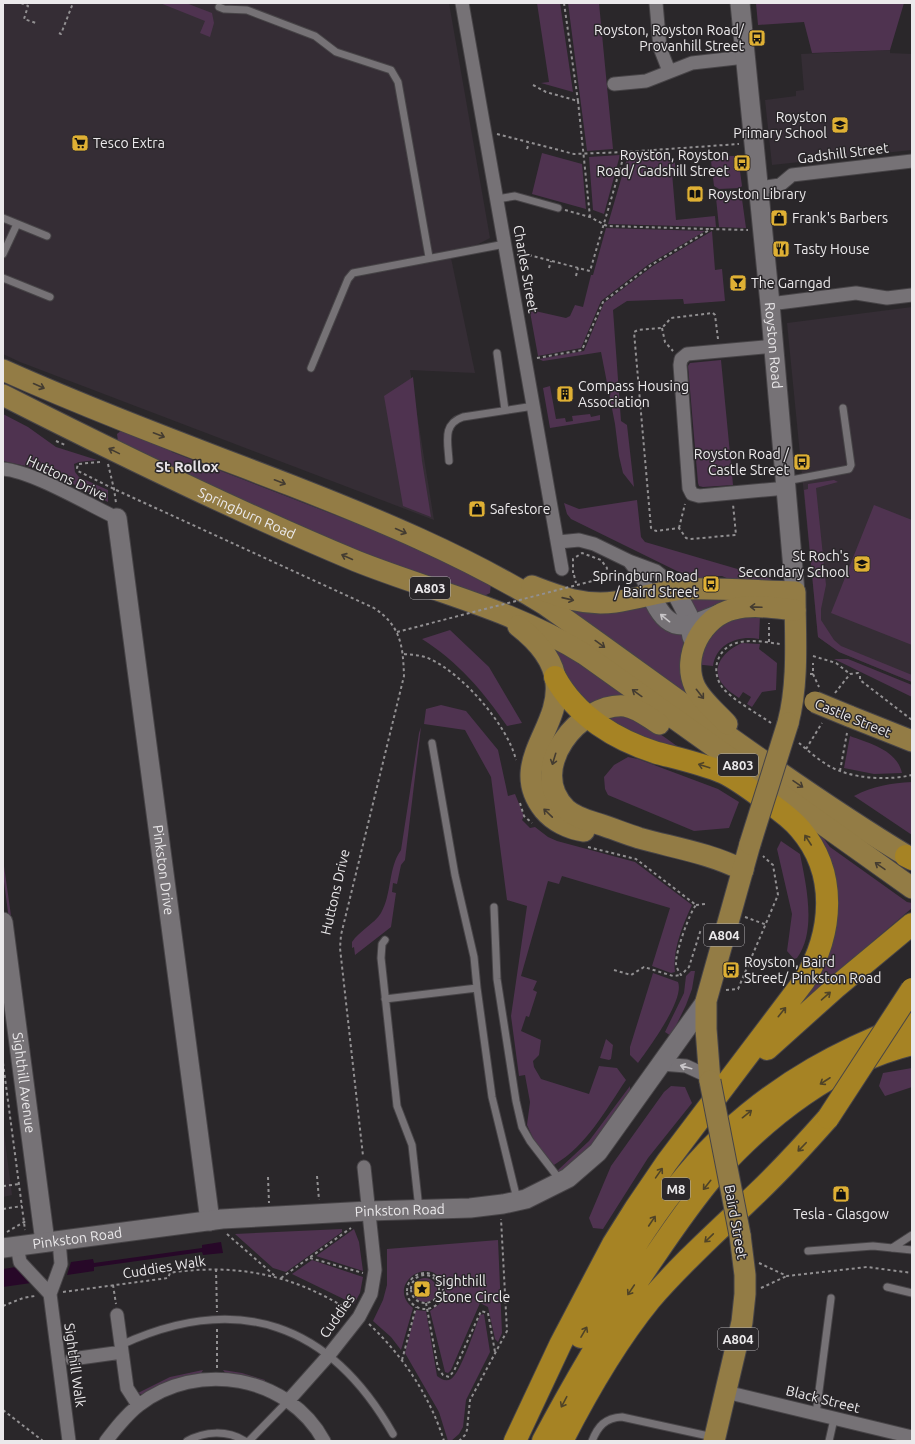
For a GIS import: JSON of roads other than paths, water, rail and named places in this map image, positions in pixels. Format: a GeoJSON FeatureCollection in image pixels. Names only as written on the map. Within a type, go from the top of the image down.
{"type":"FeatureCollection","features":[{"type":"Feature","properties":{"kind":"highway"},"geometry":{"type":"LineString","coordinates":[[555,677],[564,692],[589,724]]}},
{"type":"Feature","properties":{"kind":"highway","name":"M8"},"geometry":{"type":"LineString","coordinates":[[516,1441],[562,1343],[613,1244],[652,1183],[689,1132],[791,1000],[816,959],[823,941],[827,914],[827,895],[824,876],[816,853],[800,829],[780,810],[739,781],[714,769],[640,747],[589,724]]}},
{"type":"Feature","properties":{"kind":"highway","name":"M8"},"geometry":{"type":"LineString","coordinates":[[689,1132],[769,1047],[830,992],[912,924]]}},
{"type":"Feature","properties":{"kind":"highway"},"geometry":{"type":"LineString","coordinates":[[828,1118],[912,989]]}},
{"type":"Feature","properties":{"kind":"highway"},"geometry":{"type":"LineString","coordinates":[[562,1441],[591,1386],[611,1354],[651,1299],[709,1239],[776,1175],[828,1118],[881,1053],[912,1007]]}},
{"type":"Feature","properties":{"kind":"highway","name":"M8"},"geometry":{"type":"LineString","coordinates":[[527,1441],[572,1351],[619,1271],[654,1218],[702,1157],[724,1134],[746,1115],[794,1080],[821,1063],[851,1048],[912,1023]]}},
{"type":"Feature","properties":{"kind":"highway","name":"M8"},"geometry":{"type":"LineString","coordinates":[[543,1441],[589,1356],[616,1313],[674,1228],[715,1174],[743,1146],[805,1094],[840,1072],[873,1056],[912,1044]]}},
{"type":"Feature","properties":{"kind":"main road","name":"A803"},"geometry":{"type":"LineString","coordinates":[[3,370],[122,421],[364,515],[466,560],[544,604],[754,755],[910,858]]}},
{"type":"Feature","properties":{"kind":"main road","name":"Springburn Road"},"geometry":{"type":"LineString","coordinates":[[3,395],[108,448],[226,504],[356,560],[476,603]]}},
{"type":"Feature","properties":{"kind":"main road"},"geometry":{"type":"LineString","coordinates":[[466,560],[553,595],[568,599],[598,603],[615,602],[675,590],[795,601]]}},
{"type":"Feature","properties":{"kind":"main road"},"geometry":{"type":"LineString","coordinates":[[754,755],[695,688],[690,666],[692,651],[703,630],[727,610],[795,601]]}},
{"type":"Feature","properties":{"kind":"main road","name":"A804"},"geometry":{"type":"LineString","coordinates":[[706,1001],[750,844],[778,723],[794,696],[795,601]]}},
{"type":"Feature","properties":{"kind":"main road","name":"A803"},"geometry":{"type":"LineString","coordinates":[[476,603],[507,618],[533,639],[547,656],[555,677],[556,690],[553,710],[535,751],[531,771],[531,781],[536,797],[549,815],[568,826],[579,830],[638,838],[720,859],[743,870]]}},
{"type":"Feature","properties":{"kind":"main road","name":"A803"},"geometry":{"type":"LineString","coordinates":[[476,603],[524,621],[573,647],[912,888]]}},
{"type":"Feature","properties":{"kind":"main road","name":"Castle Street"},"geometry":{"type":"LineString","coordinates":[[794,696],[819,697],[849,716],[912,741]]}},
{"type":"Feature","properties":{"kind":"main road"},"geometry":{"type":"LineString","coordinates":[[638,838],[572,814],[561,803],[553,787],[551,768],[561,743],[589,724],[610,707],[632,708],[672,733],[719,752]]}},
{"type":"Feature","properties":{"kind":"main road","name":"Baird Street"},"geometry":{"type":"LineString","coordinates":[[706,1001],[706,1029],[710,1079],[741,1245],[745,1294],[742,1322],[714,1439]]}},
{"type":"Feature","properties":{"kind":"street","name":"Charles Street"},"geometry":{"type":"LineString","coordinates":[[462,3],[558,542],[568,571]]}},
{"type":"Feature","properties":{"kind":"street"},"geometry":{"type":"LineString","coordinates":[[656,3],[660,48],[669,71]]}},
{"type":"Feature","properties":{"kind":"street","name":"Royston Road"},"geometry":{"type":"LineString","coordinates":[[740,3],[787,484],[795,601]]}},
{"type":"Feature","properties":{"kind":"street"},"geometry":{"type":"LineString","coordinates":[[614,84],[642,82],[692,63],[745,57]]}},
{"type":"Feature","properties":{"kind":"street","name":"Gadshill Street"},"geometry":{"type":"LineString","coordinates":[[759,188],[780,185],[792,175],[912,161]]}},
{"type":"Feature","properties":{"kind":"street"},"geometry":{"type":"LineString","coordinates":[[770,304],[856,293],[887,298],[912,295]]}},
{"type":"Feature","properties":{"kind":"street"},"geometry":{"type":"LineString","coordinates":[[774,346],[687,354],[681,359],[680,365],[689,488],[692,494],[699,496],[787,484]]}},
{"type":"Feature","properties":{"kind":"street","name":"Huttons Drive"},"geometry":{"type":"LineString","coordinates":[[3,469],[22,473],[117,518]]}},
{"type":"Feature","properties":{"kind":"street","name":"Pinkston Drive"},"geometry":{"type":"LineString","coordinates":[[117,518],[216,1220]]}},
{"type":"Feature","properties":{"kind":"street"},"geometry":{"type":"LineString","coordinates":[[558,542],[572,540],[586,541],[629,561],[656,571],[666,579],[675,590],[686,609],[690,625],[692,651]]}},
{"type":"Feature","properties":{"kind":"street"},"geometry":{"type":"LineString","coordinates":[[629,561],[640,575],[664,618],[679,625],[690,625],[727,610]]}},
{"type":"Feature","properties":{"kind":"street","name":"Sighthill Avenue"},"geometry":{"type":"LineString","coordinates":[[3,922],[6,973],[28,1182],[43,1222],[30,1244]]}},
{"type":"Feature","properties":{"kind":"street","name":"Pinkston Road"},"geometry":{"type":"LineString","coordinates":[[30,1244],[216,1220],[360,1211],[419,1210],[508,1203],[536,1195],[562,1182],[582,1167],[598,1152],[706,1001]]}},
{"type":"Feature","properties":{"kind":"street"},"geometry":{"type":"LineString","coordinates":[[661,1064],[686,1066],[710,1079]]}},
{"type":"Feature","properties":{"kind":"street"},"geometry":{"type":"LineString","coordinates":[[360,1211],[364,1168]]}},
{"type":"Feature","properties":{"kind":"street","name":"Cuddies"},"geometry":{"type":"LineString","coordinates":[[288,1401],[329,1356],[359,1316],[371,1294],[374,1276],[360,1211]]}},
{"type":"Feature","properties":{"kind":"street"},"geometry":{"type":"LineString","coordinates":[[30,1244],[20,1262],[50,1294]]}},
{"type":"Feature","properties":{"kind":"street","name":"Sighthill Walk"},"geometry":{"type":"LineString","coordinates":[[30,1244],[61,1264],[50,1294],[70,1441]]}},
{"type":"Feature","properties":{"kind":"street"},"geometry":{"type":"LineString","coordinates":[[117,1315],[127,1388],[138,1405]]}},
{"type":"Feature","properties":{"kind":"street"},"geometry":{"type":"LineString","coordinates":[[72,1359],[122,1349]]}},
{"type":"Feature","properties":{"kind":"street"},"geometry":{"type":"LineString","coordinates":[[106,1441],[138,1405],[172,1386],[188,1381],[215,1378],[255,1385],[288,1401],[309,1419],[324,1441]]}},
{"type":"Feature","properties":{"kind":"street","name":"Black Street"},"geometry":{"type":"LineString","coordinates":[[726,1392],[912,1438]]}},
{"type":"Feature","properties":{"kind":"lane"},"geometry":{"type":"LineString","coordinates":[[223,6],[247,10],[315,36],[336,52],[391,70],[398,82],[429,257]]}},
{"type":"Feature","properties":{"kind":"lane"},"geometry":{"type":"LineString","coordinates":[[497,199],[515,196],[558,208]]}},
{"type":"Feature","properties":{"kind":"lane"},"geometry":{"type":"LineString","coordinates":[[3,218],[46,236]]}},
{"type":"Feature","properties":{"kind":"lane"},"geometry":{"type":"LineString","coordinates":[[3,254],[17,224]]}},
{"type":"Feature","properties":{"kind":"lane"},"geometry":{"type":"LineString","coordinates":[[311,368],[351,275],[359,270],[429,257],[506,250]]}},
{"type":"Feature","properties":{"kind":"lane"},"geometry":{"type":"LineString","coordinates":[[3,278],[50,297]]}},
{"type":"Feature","properties":{"kind":"lane"},"geometry":{"type":"LineString","coordinates":[[497,353],[505,410]]}},
{"type":"Feature","properties":{"kind":"lane"},"geometry":{"type":"LineString","coordinates":[[449,461],[447,436],[450,426],[455,420],[534,406]]}},
{"type":"Feature","properties":{"kind":"lane"},"geometry":{"type":"LineString","coordinates":[[787,484],[847,470],[850,467],[843,408]]}},
{"type":"Feature","properties":{"kind":"lane"},"geometry":{"type":"LineString","coordinates":[[432,744],[455,875],[474,956],[492,1097],[508,1203]]}},
{"type":"Feature","properties":{"kind":"lane"},"geometry":{"type":"LineString","coordinates":[[494,907],[497,979],[522,1127],[530,1141],[562,1182]]}},
{"type":"Feature","properties":{"kind":"lane"},"geometry":{"type":"LineString","coordinates":[[385,940],[382,944],[380,958],[396,1106],[412,1146],[419,1210]]}},
{"type":"Feature","properties":{"kind":"lane"},"geometry":{"type":"LineString","coordinates":[[385,999],[477,988]]}},
{"type":"Feature","properties":{"kind":"lane"},"geometry":{"type":"LineString","coordinates":[[892,1248],[912,1235]]}},
{"type":"Feature","properties":{"kind":"lane"},"geometry":{"type":"LineString","coordinates":[[808,1252],[873,1246],[912,1250]]}},
{"type":"Feature","properties":{"kind":"lane"},"geometry":{"type":"LineString","coordinates":[[887,1287],[912,1293]]}},
{"type":"Feature","properties":{"kind":"lane"},"geometry":{"type":"LineString","coordinates":[[816,1414],[831,1298]]}},
{"type":"Feature","properties":{"kind":"lane"},"geometry":{"type":"LineString","coordinates":[[122,1349],[147,1334],[181,1324],[233,1319],[277,1327],[304,1339],[329,1356],[358,1383],[382,1415],[393,1434]]}},
{"type":"Feature","properties":{"kind":"lane"},"geometry":{"type":"LineString","coordinates":[[249,1441],[288,1401]]}},
{"type":"Feature","properties":{"kind":"lane"},"geometry":{"type":"LineString","coordinates":[[592,1441],[596,1431],[603,1423],[610,1418],[622,1417],[714,1439]]}},
{"type":"Feature","properties":{"kind":"lane"},"geometry":{"type":"LineString","coordinates":[[829,1441],[834,1419]]}},
{"type":"Feature","properties":{"kind":"lane"},"geometry":{"type":"LineString","coordinates":[[187,1441],[197,1436],[218,1433],[245,1441]]}},
{"type":"Feature","properties":{"kind":"place","name":"Royston, Royston Road/ Provanhill Street"},"geometry":{"type":"Point","coordinates":[757,38]}},
{"type":"Feature","properties":{"kind":"place","name":"Royston Primary School"},"geometry":{"type":"Point","coordinates":[840,125]}},
{"type":"Feature","properties":{"kind":"place","name":"Tesco Extra"},"geometry":{"type":"Point","coordinates":[80,143]}},
{"type":"Feature","properties":{"kind":"place","name":"Royston, Royston Road/ Gadshill Street"},"geometry":{"type":"Point","coordinates":[742,163]}},
{"type":"Feature","properties":{"kind":"place","name":"Royston Library"},"geometry":{"type":"Point","coordinates":[695,194]}},
{"type":"Feature","properties":{"kind":"place","name":"Frank's Barbers"},"geometry":{"type":"Point","coordinates":[779,218]}},
{"type":"Feature","properties":{"kind":"place","name":"Tasty House"},"geometry":{"type":"Point","coordinates":[781,249]}},
{"type":"Feature","properties":{"kind":"place","name":"The Garngad"},"geometry":{"type":"Point","coordinates":[738,283]}},
{"type":"Feature","properties":{"kind":"place","name":"Compass Housing Association"},"geometry":{"type":"Point","coordinates":[565,394]}},
{"type":"Feature","properties":{"kind":"place","name":"Royston Road / Castle Street"},"geometry":{"type":"Point","coordinates":[802,462]}},
{"type":"Feature","properties":{"kind":"place","name":"Safestore"},"geometry":{"type":"Point","coordinates":[477,509]}},
{"type":"Feature","properties":{"kind":"place","name":"St Roch's Secondary School"},"geometry":{"type":"Point","coordinates":[862,564]}},
{"type":"Feature","properties":{"kind":"place","name":"Springburn Road / Baird Street"},"geometry":{"type":"Point","coordinates":[711,584]}},
{"type":"Feature","properties":{"kind":"place","name":"Royston, Baird Street/ Pinkston Road"},"geometry":{"type":"Point","coordinates":[731,970]}},
{"type":"Feature","properties":{"kind":"place","name":"Tesla - Glasgow"},"geometry":{"type":"Point","coordinates":[841,1194]}},
{"type":"Feature","properties":{"kind":"place","name":"Sighthill Stone Circle"},"geometry":{"type":"Point","coordinates":[422,1289]}},
{"type":"Feature","properties":{"kind":"district","name":"St Rollox"},"geometry":{"type":"Point","coordinates":[187,467]}}]}
